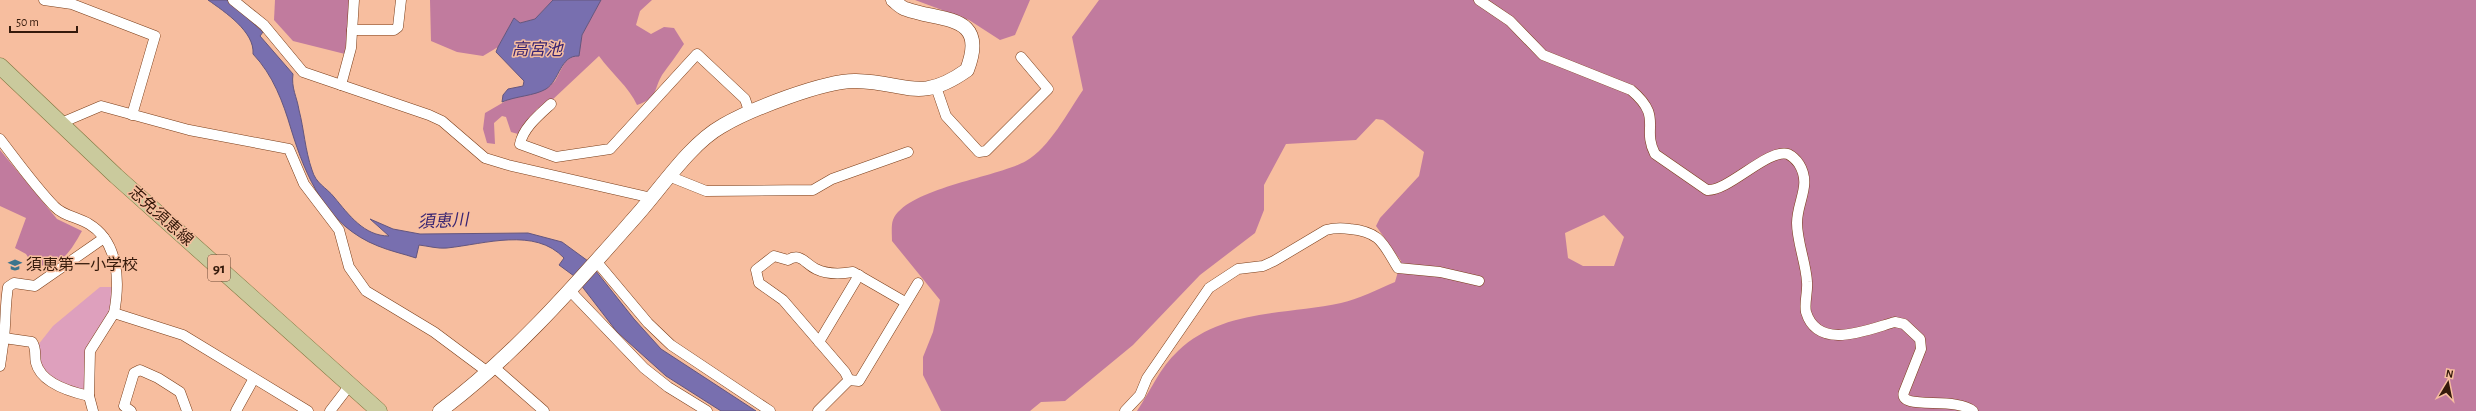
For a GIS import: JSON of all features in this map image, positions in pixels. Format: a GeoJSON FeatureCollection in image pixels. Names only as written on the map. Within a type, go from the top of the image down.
{"type":"FeatureCollection","features":[{"type":"Feature","properties":{"kind":"main road","name":"志免須恵線"},"geometry":{"type":"LineString","coordinates":[[0,66],[379,411]]}},
{"type":"Feature","properties":{"kind":"street"},"geometry":{"type":"LineString","coordinates":[[44,0],[72,4],[155,36],[132,115]]}},
{"type":"Feature","properties":{"kind":"street"},"geometry":{"type":"LineString","coordinates":[[233,0],[264,25],[303,72],[429,114],[442,121],[485,158],[508,165],[652,198]]}},
{"type":"Feature","properties":{"kind":"street"},"geometry":{"type":"LineString","coordinates":[[342,85],[351,48],[354,0]]}},
{"type":"Feature","properties":{"kind":"street"},"geometry":{"type":"LineString","coordinates":[[352,30],[394,30],[398,27],[400,0]]}},
{"type":"Feature","properties":{"kind":"street"},"geometry":{"type":"LineString","coordinates":[[440,411],[492,370],[572,286],[705,138],[720,126],[749,111],[832,84],[856,81],[916,90],[936,87],[953,80],[967,70],[973,47],[970,33],[964,25],[951,19],[905,9],[893,0]]}},
{"type":"Feature","properties":{"kind":"street"},"geometry":{"type":"LineString","coordinates":[[1480,0],[1510,21],[1543,55],[1631,90],[1648,108],[1651,118],[1651,146],[1655,154],[1706,190],[1713,190],[1724,186],[1744,171],[1778,154],[1788,154],[1797,161],[1803,170],[1805,181],[1797,224],[1807,277],[1805,305],[1807,314],[1812,323],[1827,335],[1837,336],[1895,322],[1904,324],[1920,339],[1921,349],[1902,399],[1906,406],[1914,409],[1960,405],[1973,411]]}},
{"type":"Feature","properties":{"kind":"street"},"geometry":{"type":"LineString","coordinates":[[551,104],[536,117],[522,136],[520,144],[556,157],[610,149],[698,54],[745,100],[749,111]]}},
{"type":"Feature","properties":{"kind":"street"},"geometry":{"type":"LineString","coordinates":[[936,87],[946,116],[979,152],[986,151],[1048,89],[1021,57]]}},
{"type":"Feature","properties":{"kind":"street"},"geometry":{"type":"LineString","coordinates":[[61,123],[101,106],[189,130],[289,149],[304,184],[339,230],[349,267],[366,292],[434,332],[492,370],[544,411]]}},
{"type":"Feature","properties":{"kind":"street"},"geometry":{"type":"LineString","coordinates":[[0,138],[54,206],[89,224],[104,238],[114,258],[116,281],[114,313],[90,351],[89,396],[93,411]]}},
{"type":"Feature","properties":{"kind":"street"},"geometry":{"type":"LineString","coordinates":[[670,176],[706,191],[814,190],[832,178],[908,152]]}},
{"type":"Feature","properties":{"kind":"street"},"geometry":{"type":"LineString","coordinates":[[1125,411],[1140,395],[1147,378],[1209,288],[1238,270],[1263,266],[1274,261],[1326,230],[1334,228],[1373,234],[1379,238],[1398,268],[1440,272],[1479,281]]}},
{"type":"Feature","properties":{"kind":"street"},"geometry":{"type":"LineString","coordinates":[[0,366],[8,287],[14,283],[34,286],[104,238]]}},
{"type":"Feature","properties":{"kind":"street"},"geometry":{"type":"LineString","coordinates":[[849,380],[845,372],[782,300],[759,283],[756,270],[774,256],[788,260],[794,256],[799,256],[816,269],[837,274],[853,272],[905,302]]}},
{"type":"Feature","properties":{"kind":"street"},"geometry":{"type":"LineString","coordinates":[[594,262],[648,323],[671,345],[770,411]]}},
{"type":"Feature","properties":{"kind":"street"},"geometry":{"type":"LineString","coordinates":[[819,342],[859,275]]}},
{"type":"Feature","properties":{"kind":"street"},"geometry":{"type":"LineString","coordinates":[[849,380],[859,381],[905,302],[918,283]]}},
{"type":"Feature","properties":{"kind":"street"},"geometry":{"type":"LineString","coordinates":[[572,286],[575,296],[644,368],[668,387],[707,411]]}},
{"type":"Feature","properties":{"kind":"street"},"geometry":{"type":"LineString","coordinates":[[114,313],[183,335],[253,380],[308,411]]}},
{"type":"Feature","properties":{"kind":"street"},"geometry":{"type":"LineString","coordinates":[[4,338],[32,342],[36,347],[36,363],[46,378],[54,384],[89,396]]}},
{"type":"Feature","properties":{"kind":"street"},"geometry":{"type":"LineString","coordinates":[[131,411],[124,406],[134,373],[140,370],[158,378],[180,392],[186,411]]}},
{"type":"Feature","properties":{"kind":"street"},"geometry":{"type":"LineString","coordinates":[[236,411],[253,380]]}},
{"type":"Feature","properties":{"kind":"street"},"geometry":{"type":"LineString","coordinates":[[818,411],[849,380]]}},
{"type":"Feature","properties":{"kind":"street"},"geometry":{"type":"LineString","coordinates":[[330,411],[350,385]]}},
{"type":"Feature","properties":{"kind":"shaded area"},"geometry":{"type":"Polygon","coordinates":[[[275,0],[350,0],[345,54],[293,41],[274,20],[275,0]]]}},
{"type":"Feature","properties":{"kind":"shaded area"},"geometry":{"type":"Polygon","coordinates":[[[430,0],[553,0],[535,19],[520,23],[514,18],[498,47],[483,56],[457,52],[431,41],[430,0]]]}},
{"type":"Feature","properties":{"kind":"shaded area"},"geometry":{"type":"Polygon","coordinates":[[[601,0],[652,0],[640,11],[636,25],[651,34],[664,27],[674,28],[684,44],[662,75],[652,97],[637,105],[634,98],[625,86],[599,56],[550,102],[537,109],[524,129],[518,134],[511,132],[506,117],[502,116],[494,123],[495,144],[487,143],[483,129],[485,113],[511,98],[546,89],[555,81],[565,62],[579,51],[582,35],[601,0]]]}},
{"type":"Feature","properties":{"kind":"shaded area"},"geometry":{"type":"Polygon","coordinates":[[[915,0],[1030,0],[1015,35],[1000,40],[969,20],[915,0]]]}},
{"type":"Feature","properties":{"kind":"shaded area"},"geometry":{"type":"Polygon","coordinates":[[[1099,0],[2476,0],[2476,411],[1137,411],[1166,364],[1172,357],[1195,337],[1214,327],[1255,316],[1341,303],[1395,282],[1401,261],[1376,226],[1380,218],[1419,176],[1424,152],[1383,120],[1376,119],[1356,140],[1286,144],[1264,185],[1264,210],[1255,233],[1200,275],[1133,345],[1065,401],[1041,402],[1030,411],[941,411],[923,375],[923,357],[933,332],[940,300],[892,241],[893,220],[902,209],[915,200],[933,192],[1012,167],[1026,161],[1042,148],[1058,129],[1083,90],[1072,37],[1099,0]],[[1604,215],[1565,233],[1568,258],[1583,266],[1614,266],[1624,237],[1604,215]]]}},
{"type":"Feature","properties":{"kind":"shaded area"},"geometry":{"type":"Polygon","coordinates":[[[0,150],[57,219],[82,231],[69,252],[58,262],[43,266],[33,265],[26,254],[15,248],[26,218],[0,206],[0,150]]]}},
{"type":"Feature","properties":{"kind":"shaded area"},"geometry":{"type":"Polygon","coordinates":[[[100,287],[113,287],[111,309],[86,348],[85,387],[82,391],[52,379],[39,365],[38,345],[53,326],[100,287]]]}},
{"type":"Feature","properties":{"kind":"water"},"geometry":{"type":"Polygon","coordinates":[[[208,0],[227,0],[263,32],[260,36],[293,74],[293,88],[314,175],[316,179],[358,223],[372,232],[389,236],[370,219],[393,229],[420,234],[528,233],[562,242],[588,261],[634,319],[661,349],[756,411],[721,411],[666,376],[617,332],[574,276],[559,265],[564,258],[552,249],[539,243],[524,240],[509,240],[444,248],[419,245],[416,258],[378,246],[360,237],[345,226],[332,213],[312,182],[297,147],[281,99],[272,80],[253,54],[249,38],[238,23],[208,0]]]}},
{"type":"Feature","properties":{"kind":"water","name":"高宮池"},"geometry":{"type":"Polygon","coordinates":[[[553,0],[601,0],[582,35],[579,56],[568,59],[551,85],[546,89],[502,102],[503,95],[508,89],[523,86],[524,81],[496,52],[498,47],[514,18],[520,23],[535,19],[553,0]]]}},
{"type":"Feature","properties":{"kind":"place","name":"須恵第一小学校"},"geometry":{"type":"Point","coordinates":[15,265]}},
{"type":"Feature","properties":{"kind":"water label","name":"須恵川"},"geometry":{"type":"Point","coordinates":[443,221]}}]}
